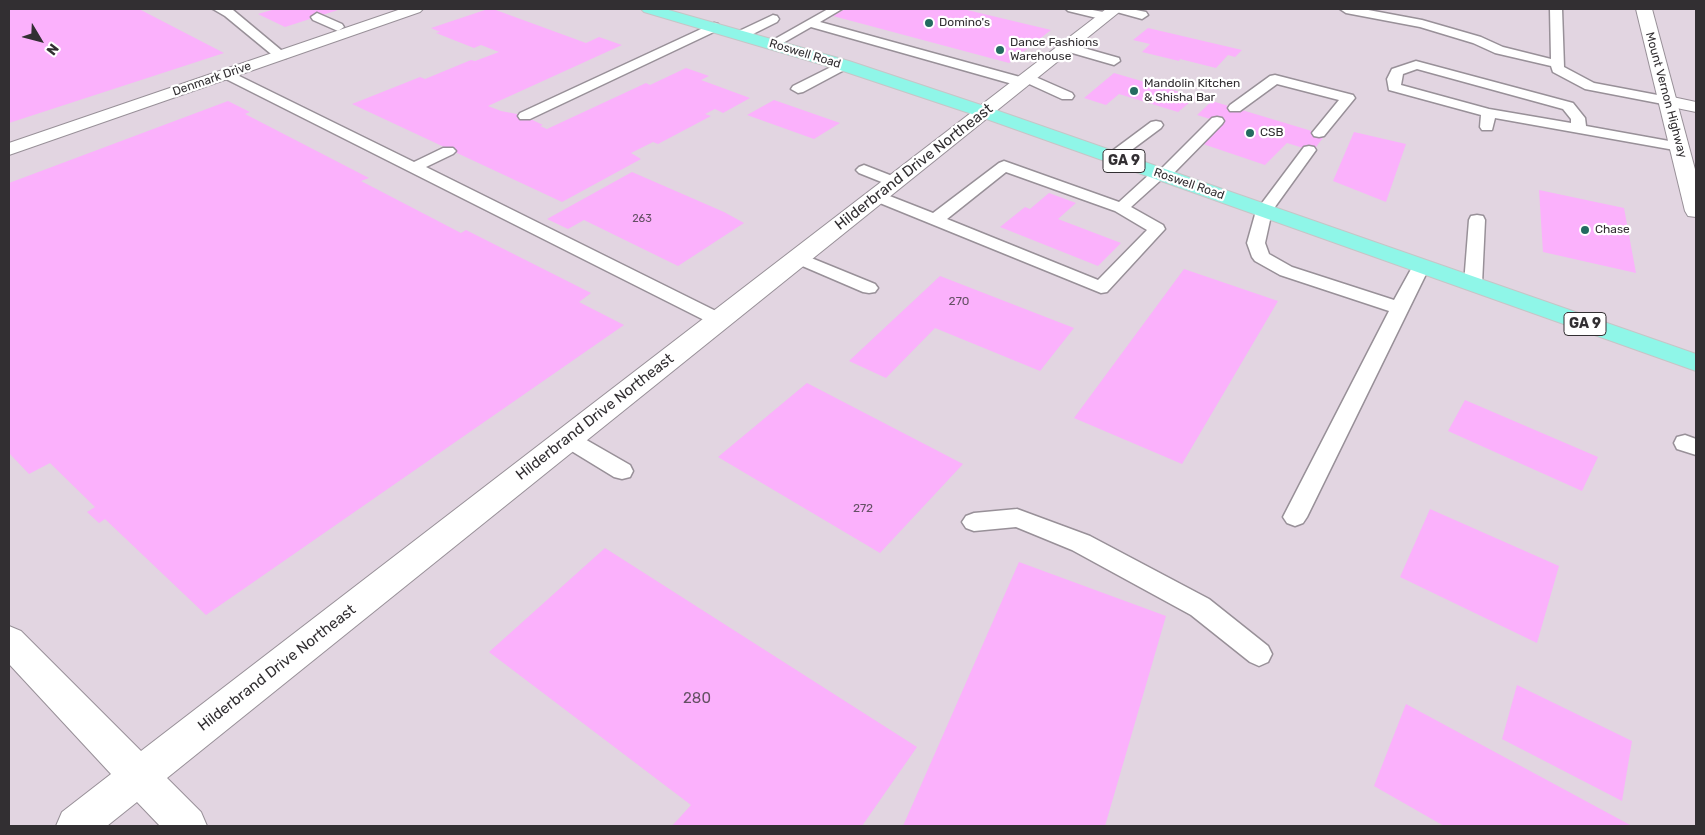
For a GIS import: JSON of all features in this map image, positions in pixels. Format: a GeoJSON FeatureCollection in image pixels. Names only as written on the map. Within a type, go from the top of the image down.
{"type":"FeatureCollection","features":[{"type":"Feature","properties":{"kind":"main road","name":"Roswell Road"},"geometry":{"type":"LineString","coordinates":[[649,9],[843,65],[984,112],[1696,363]]}},
{"type":"Feature","properties":{"kind":"street","name":"Denmark Drive"},"geometry":{"type":"LineString","coordinates":[[9,149],[415,9]]}},
{"type":"Feature","properties":{"kind":"street","name":"Mount Vernon Highway"},"geometry":{"type":"LineString","coordinates":[[1644,9],[1696,211]]}},
{"type":"Feature","properties":{"kind":"street","name":"Hilderbrand Drive Northeast"},"geometry":{"type":"LineString","coordinates":[[76,826],[1112,11]]}},
{"type":"Feature","properties":{"kind":"street"},"geometry":{"type":"LineString","coordinates":[[1668,101],[1696,107]]}},
{"type":"Feature","properties":{"kind":"street"},"geometry":{"type":"LineString","coordinates":[[9,641],[187,826]]}},
{"type":"Feature","properties":{"kind":"lane"},"geometry":{"type":"LineString","coordinates":[[219,9],[229,13],[281,55]]}},
{"type":"Feature","properties":{"kind":"lane"},"geometry":{"type":"LineString","coordinates":[[772,44],[836,9]]}},
{"type":"Feature","properties":{"kind":"lane"},"geometry":{"type":"LineString","coordinates":[[1072,9],[1142,15]]}},
{"type":"Feature","properties":{"kind":"lane"},"geometry":{"type":"LineString","coordinates":[[1346,9],[1422,24],[1477,40],[1499,50],[1558,64]]}},
{"type":"Feature","properties":{"kind":"lane"},"geometry":{"type":"LineString","coordinates":[[1556,9],[1558,69],[1590,86],[1668,101]]}},
{"type":"Feature","properties":{"kind":"lane"},"geometry":{"type":"LineString","coordinates":[[316,17],[338,27]]}},
{"type":"Feature","properties":{"kind":"lane"},"geometry":{"type":"LineString","coordinates":[[741,35],[773,19]]}},
{"type":"Feature","properties":{"kind":"lane"},"geometry":{"type":"LineString","coordinates":[[809,23],[1024,80],[1067,96]]}},
{"type":"Feature","properties":{"kind":"lane"},"geometry":{"type":"LineString","coordinates":[[525,116],[714,27]]}},
{"type":"Feature","properties":{"kind":"lane"},"geometry":{"type":"LineString","coordinates":[[1066,47],[1114,61]]}},
{"type":"Feature","properties":{"kind":"lane"},"geometry":{"type":"LineString","coordinates":[[798,89],[843,65]]}},
{"type":"Feature","properties":{"kind":"lane"},"geometry":{"type":"LineString","coordinates":[[1579,129],[1578,118],[1568,106],[1416,65],[1397,72],[1394,79],[1394,87],[1488,120],[1579,129],[1680,147]]}},
{"type":"Feature","properties":{"kind":"lane"},"geometry":{"type":"LineString","coordinates":[[227,74],[719,320]]}},
{"type":"Feature","properties":{"kind":"lane"},"geometry":{"type":"LineString","coordinates":[[1236,108],[1275,79],[1348,98],[1319,133]]}},
{"type":"Feature","properties":{"kind":"lane"},"geometry":{"type":"LineString","coordinates":[[1121,208],[1161,174],[1217,121]]}},
{"type":"Feature","properties":{"kind":"lane"},"geometry":{"type":"LineString","coordinates":[[1113,157],[1156,125]]}},
{"type":"Feature","properties":{"kind":"lane"},"geometry":{"type":"LineString","coordinates":[[1309,150],[1264,211],[1256,243],[1261,257],[1286,272],[1400,308]]}},
{"type":"Feature","properties":{"kind":"lane"},"geometry":{"type":"LineString","coordinates":[[415,168],[448,151]]}},
{"type":"Feature","properties":{"kind":"lane"},"geometry":{"type":"LineString","coordinates":[[864,170],[885,189],[935,220],[1101,288],[1157,229],[1121,208],[1004,166],[935,220]]}},
{"type":"Feature","properties":{"kind":"lane"},"geometry":{"type":"LineString","coordinates":[[1473,284],[1478,220]]}},
{"type":"Feature","properties":{"kind":"lane"},"geometry":{"type":"LineString","coordinates":[[798,258],[869,288]]}},
{"type":"Feature","properties":{"kind":"lane"},"geometry":{"type":"LineString","coordinates":[[1295,517],[1421,266]]}},
{"type":"Feature","properties":{"kind":"lane"},"geometry":{"type":"LineString","coordinates":[[568,439],[622,471]]}},
{"type":"Feature","properties":{"kind":"lane"},"geometry":{"type":"LineString","coordinates":[[974,522],[1017,518],[1082,543],[1200,607],[1259,654]]}},
{"type":"Feature","properties":{"kind":"shaded area"},"geometry":{"type":"Polygon","coordinates":[[[9,9],[1696,9],[1696,826],[9,826],[9,9]]]}},
{"type":"Feature","properties":{"kind":"building"},"geometry":{"type":"Polygon","coordinates":[[[9,9],[139,9],[224,53],[9,123],[9,9]]]}},
{"type":"Feature","properties":{"kind":"building"},"geometry":{"type":"Polygon","coordinates":[[[275,9],[341,9],[285,27],[258,14],[275,9]]]}},
{"type":"Feature","properties":{"kind":"building"},"geometry":{"type":"Polygon","coordinates":[[[493,9],[586,43],[599,37],[622,45],[488,106],[501,111],[522,115],[543,125],[540,126],[547,129],[646,83],[650,85],[686,68],[709,76],[701,80],[750,98],[723,113],[715,109],[705,114],[711,116],[658,144],[653,142],[631,153],[641,159],[562,202],[352,104],[420,77],[425,79],[471,60],[475,61],[499,52],[481,45],[474,48],[436,33],[440,32],[431,28],[493,9]]]}},
{"type":"Feature","properties":{"kind":"building"},"geometry":{"type":"Polygon","coordinates":[[[845,9],[963,9],[1051,30],[1009,63],[833,16],[845,9]]]}},
{"type":"Feature","properties":{"kind":"building"},"geometry":{"type":"Polygon","coordinates":[[[1148,28],[1242,50],[1235,57],[1228,55],[1216,68],[1180,59],[1179,61],[1142,52],[1150,44],[1133,40],[1148,28]]]}},
{"type":"Feature","properties":{"kind":"building","name":"Mandolin Kitchen & Shisha Bar"},"geometry":{"type":"Polygon","coordinates":[[[1114,73],[1196,97],[1178,112],[1119,94],[1106,105],[1084,98],[1114,73]]]}},
{"type":"Feature","properties":{"kind":"building"},"geometry":{"type":"Polygon","coordinates":[[[774,100],[840,123],[814,139],[747,115],[774,100]]]}},
{"type":"Feature","properties":{"kind":"building"},"geometry":{"type":"Polygon","coordinates":[[[228,101],[250,112],[245,114],[369,178],[361,181],[461,233],[466,230],[591,293],[579,302],[624,325],[206,615],[105,519],[99,523],[87,512],[95,507],[50,463],[29,474],[9,453],[9,183],[228,101]]]}},
{"type":"Feature","properties":{"kind":"building"},"geometry":{"type":"Polygon","coordinates":[[[1212,101],[1325,135],[1313,151],[1287,143],[1265,165],[1200,143],[1223,123],[1197,115],[1212,101]]]}},
{"type":"Feature","properties":{"kind":"building"},"geometry":{"type":"Polygon","coordinates":[[[1354,132],[1406,144],[1386,202],[1333,181],[1354,132]]]}},
{"type":"Feature","properties":{"kind":"building"},"geometry":{"type":"Polygon","coordinates":[[[632,172],[724,212],[744,223],[678,266],[584,220],[568,229],[547,219],[632,172]]]}},
{"type":"Feature","properties":{"kind":"building","name":"Chase"},"geometry":{"type":"Polygon","coordinates":[[[1539,190],[1624,208],[1636,273],[1543,252],[1539,190]]]}},
{"type":"Feature","properties":{"kind":"building"},"geometry":{"type":"Polygon","coordinates":[[[1049,193],[1076,203],[1058,219],[1121,243],[1098,266],[1000,227],[1025,207],[1030,209],[1049,193]]]}},
{"type":"Feature","properties":{"kind":"building"},"geometry":{"type":"Polygon","coordinates":[[[1184,269],[1278,301],[1182,464],[1074,418],[1184,269]]]}},
{"type":"Feature","properties":{"kind":"building"},"geometry":{"type":"Polygon","coordinates":[[[940,276],[1074,328],[1040,371],[935,328],[886,378],[849,361],[940,276]]]}},
{"type":"Feature","properties":{"kind":"building"},"geometry":{"type":"Polygon","coordinates":[[[807,383],[963,464],[880,553],[718,457],[807,383]]]}},
{"type":"Feature","properties":{"kind":"building"},"geometry":{"type":"Polygon","coordinates":[[[1465,400],[1598,457],[1582,491],[1448,431],[1465,400]]]}},
{"type":"Feature","properties":{"kind":"building"},"geometry":{"type":"Polygon","coordinates":[[[1430,509],[1559,566],[1537,643],[1400,577],[1430,509]]]}},
{"type":"Feature","properties":{"kind":"building"},"geometry":{"type":"Polygon","coordinates":[[[605,548],[917,747],[862,826],[672,826],[691,805],[489,652],[605,548]]]}},
{"type":"Feature","properties":{"kind":"building"},"geometry":{"type":"Polygon","coordinates":[[[1019,562],[1166,616],[1105,826],[903,826],[1019,562]]]}},
{"type":"Feature","properties":{"kind":"building"},"geometry":{"type":"Polygon","coordinates":[[[1517,685],[1632,741],[1622,801],[1502,739],[1517,685]]]}},
{"type":"Feature","properties":{"kind":"building"},"geometry":{"type":"Polygon","coordinates":[[[1406,704],[1632,826],[1444,826],[1374,786],[1406,704]]]}},
{"type":"Feature","properties":{"kind":"place","name":"Domino's"},"geometry":{"type":"Point","coordinates":[929,23]}},
{"type":"Feature","properties":{"kind":"place","name":"Dance Fashions Warehouse"},"geometry":{"type":"Point","coordinates":[1000,50]}},
{"type":"Feature","properties":{"kind":"place","name":"Mandolin Kitchen & Shisha Bar"},"geometry":{"type":"Point","coordinates":[1134,91]}},
{"type":"Feature","properties":{"kind":"place","name":"CSB"},"geometry":{"type":"Point","coordinates":[1250,133]}},
{"type":"Feature","properties":{"kind":"place","name":"Chase"},"geometry":{"type":"Point","coordinates":[1585,230]}}]}
